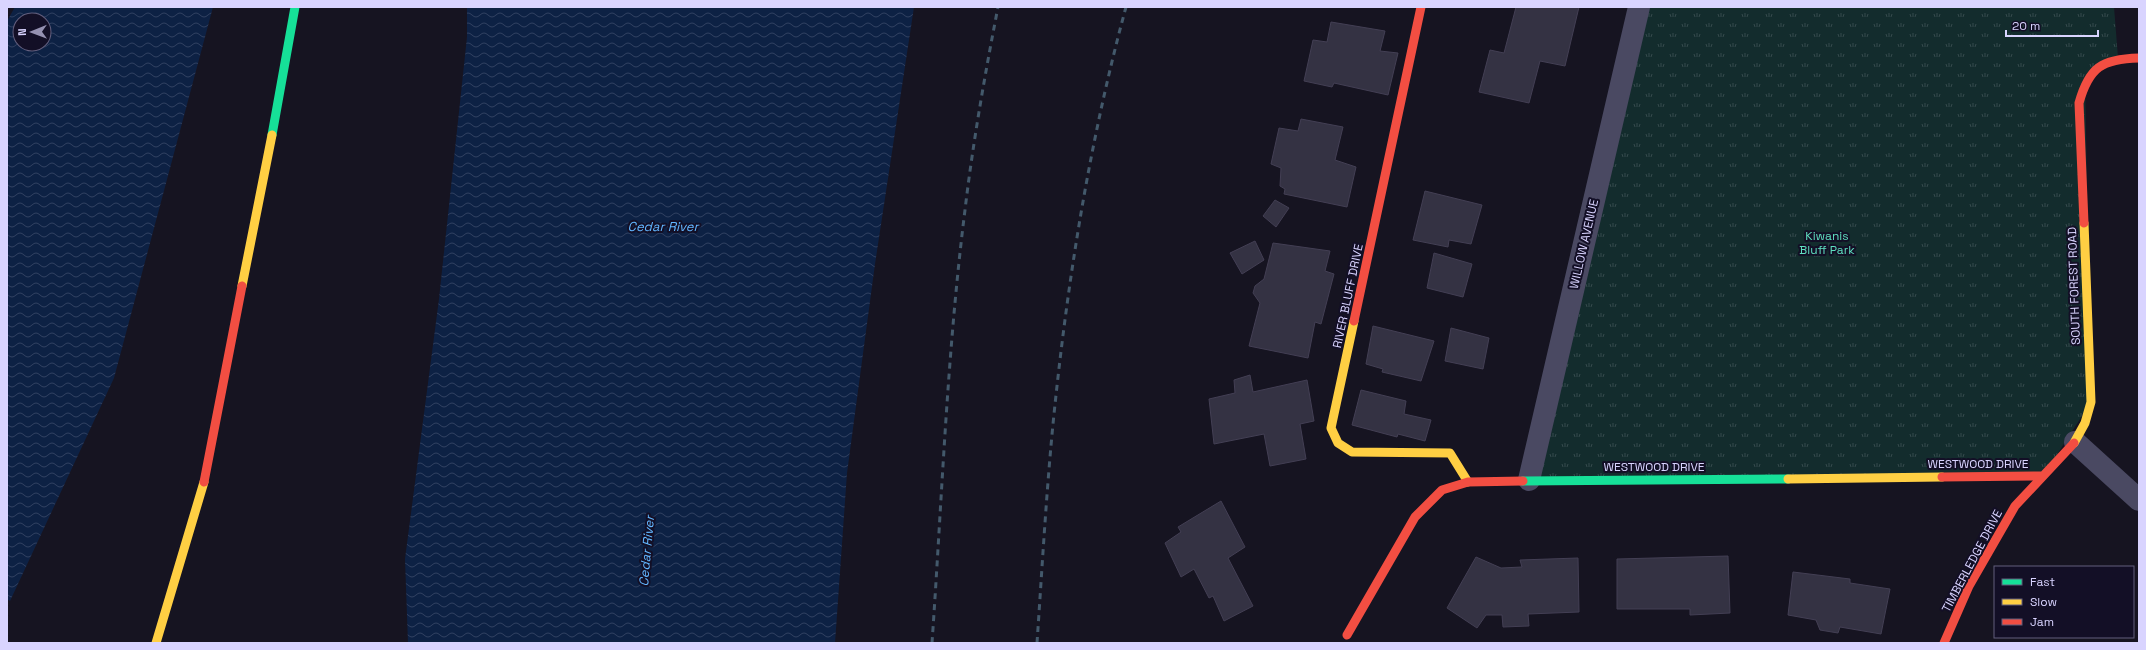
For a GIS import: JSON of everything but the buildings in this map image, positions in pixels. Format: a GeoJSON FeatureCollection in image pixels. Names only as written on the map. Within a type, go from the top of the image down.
{"type":"FeatureCollection","features":[{"type":"Feature","properties":{"kind":"street"},"geometry":{"type":"LineString","coordinates":[[156,643],[204,483],[284,73],[295,7]]}},
{"type":"Feature","properties":{"kind":"street","name":"RIVER BLUFF DRIVE"},"geometry":{"type":"LineString","coordinates":[[1421,7],[1331,428],[1338,443],[1352,452],[1450,453],[1468,482]]}},
{"type":"Feature","properties":{"kind":"street","name":"WILLOW AVENUE"},"geometry":{"type":"LineString","coordinates":[[1529,480],[1639,7]]}},
{"type":"Feature","properties":{"kind":"street","name":"SOUTH FOREST ROAD"},"geometry":{"type":"LineString","coordinates":[[2043,476],[2075,442],[2085,423],[2091,402],[2079,103],[2085,81],[2100,66],[2118,58],[2139,58]]}},
{"type":"Feature","properties":{"kind":"street"},"geometry":{"type":"LineString","coordinates":[[2075,442],[2139,500]]}},
{"type":"Feature","properties":{"kind":"street","name":"WESTWOOD DRIVE"},"geometry":{"type":"LineString","coordinates":[[1347,635],[1416,517],[1442,490],[1468,482],[1529,480],[2043,476]]}},
{"type":"Feature","properties":{"kind":"street","name":"TIMBERLEDGE DRIVE"},"geometry":{"type":"LineString","coordinates":[[1944,643],[1969,586],[1992,544],[2015,506],[2043,476]]}},
{"type":"Feature","properties":{"kind":"green space","name":"Kiwanis Bluff Park"},"geometry":{"type":"Polygon","coordinates":[[[1639,7],[2114,7],[2118,58],[2085,81],[2091,402],[2043,476],[1529,480],[1639,7]]]}},
{"type":"Feature","properties":{"kind":"water"},"geometry":{"type":"Polygon","coordinates":[[[15,7],[213,7],[114,378],[10,601],[7,599],[7,21],[12,12],[12,52],[52,52],[52,12],[12,12],[15,7]]]}},
{"type":"Feature","properties":{"kind":"water","name":"Cedar River"},"geometry":{"type":"Polygon","coordinates":[[[467,7],[914,7],[875,264],[847,473],[835,643],[408,643],[405,559],[439,299],[467,37],[467,7]]]}},
{"type":"Feature","properties":{"kind":"railway"},"geometry":{"type":"LineString","coordinates":[[932,643],[949,372],[959,264],[968,185],[998,7]]}},
{"type":"Feature","properties":{"kind":"railway"},"geometry":{"type":"LineString","coordinates":[[1037,643],[1051,451],[1072,266],[1090,162],[1126,7]]}},
{"type":"Feature","properties":{"kind":"traffic: fast"},"geometry":{"type":"LineString","coordinates":[[272,135],[295,7]]}},
{"type":"Feature","properties":{"kind":"traffic: fast"},"geometry":{"type":"LineString","coordinates":[[1523,481],[1788,479]]}},
{"type":"Feature","properties":{"kind":"traffic: slow"},"geometry":{"type":"LineString","coordinates":[[242,286],[272,135]]}},
{"type":"Feature","properties":{"kind":"traffic: slow"},"geometry":{"type":"LineString","coordinates":[[2074,443],[2085,423],[2091,402],[2084,223]]}},
{"type":"Feature","properties":{"kind":"traffic: slow"},"geometry":{"type":"LineString","coordinates":[[1354,321],[1331,428],[1338,443],[1352,452],[1450,453],[1468,482]]}},
{"type":"Feature","properties":{"kind":"traffic: slow"},"geometry":{"type":"LineString","coordinates":[[1788,479],[1942,477]]}},
{"type":"Feature","properties":{"kind":"traffic: slow"},"geometry":{"type":"LineString","coordinates":[[156,643],[204,482]]}},
{"type":"Feature","properties":{"kind":"traffic: jam"},"geometry":{"type":"LineString","coordinates":[[1354,321],[1421,7]]}},
{"type":"Feature","properties":{"kind":"traffic: jam"},"geometry":{"type":"LineString","coordinates":[[2084,223],[2079,103],[2087,81],[2099,67],[2115,60],[2139,58]]}},
{"type":"Feature","properties":{"kind":"traffic: jam"},"geometry":{"type":"LineString","coordinates":[[204,482],[242,286]]}},
{"type":"Feature","properties":{"kind":"traffic: jam"},"geometry":{"type":"LineString","coordinates":[[1944,643],[1969,586],[2015,506],[2074,443]]}},
{"type":"Feature","properties":{"kind":"traffic: jam"},"geometry":{"type":"LineString","coordinates":[[1942,477],[2043,476]]}},
{"type":"Feature","properties":{"kind":"traffic: jam"},"geometry":{"type":"LineString","coordinates":[[1347,635],[1415,517],[1442,490],[1468,482],[1523,481]]}}]}
